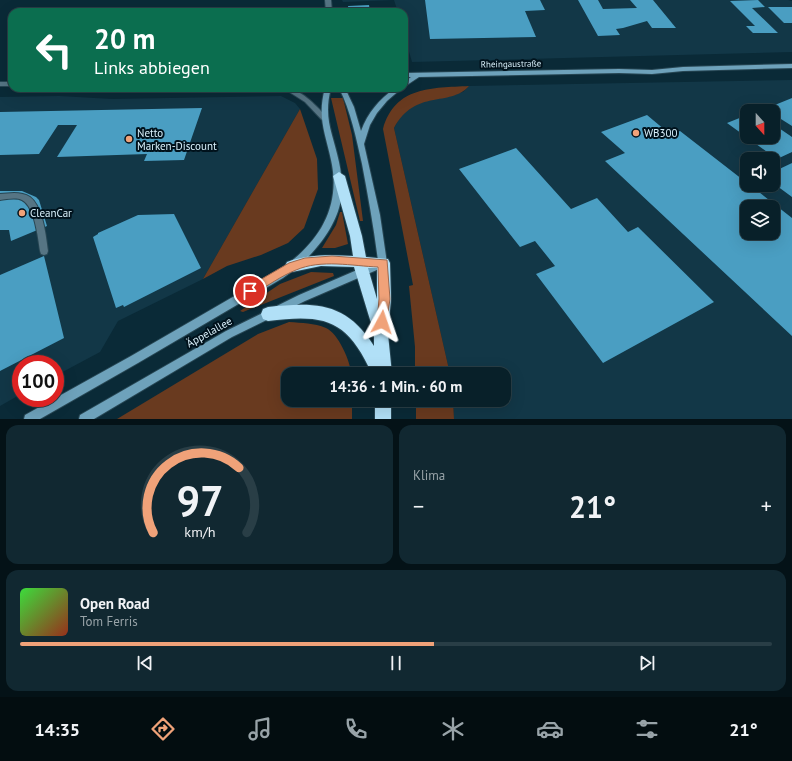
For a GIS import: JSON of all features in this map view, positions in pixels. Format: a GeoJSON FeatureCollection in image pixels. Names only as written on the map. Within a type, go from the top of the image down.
{"type":"FeatureCollection","features":[{"type":"Feature","properties":{"kind":"highway"},"geometry":{"type":"LineString","coordinates":[[339,176],[349,209],[361,268],[381,334]]}},
{"type":"Feature","properties":{"kind":"highway"},"geometry":{"type":"LineString","coordinates":[[292,266],[321,260],[361,268],[383,263],[384,299],[381,334],[383,367]]}},
{"type":"Feature","properties":{"kind":"highway"},"geometry":{"type":"LineString","coordinates":[[268,314],[309,310],[336,317],[346,323],[362,341],[377,367]]}},
{"type":"Feature","properties":{"kind":"highway"},"geometry":{"type":"LineString","coordinates":[[383,407],[383,419]]}},
{"type":"Feature","properties":{"kind":"main road","name":"Rheingaustraße"},"geometry":{"type":"LineString","coordinates":[[408,75],[619,71],[652,72],[683,69],[792,66]]}},
{"type":"Feature","properties":{"kind":"main road"},"geometry":{"type":"LineString","coordinates":[[408,82],[417,75]]}},
{"type":"Feature","properties":{"kind":"main road","name":"Äppelallee"},"geometry":{"type":"LineString","coordinates":[[29,419],[187,330],[292,266],[308,252],[329,221],[339,190],[339,176],[324,118],[323,107],[327,92]]}},
{"type":"Feature","properties":{"kind":"main road"},"geometry":{"type":"LineString","coordinates":[[344,92],[353,112],[361,144],[377,218],[383,263]]}},
{"type":"Feature","properties":{"kind":"main road"},"geometry":{"type":"LineString","coordinates":[[361,144],[370,116],[380,103],[394,92]]}},
{"type":"Feature","properties":{"kind":"main road","name":"Äppelallee"},"geometry":{"type":"LineString","coordinates":[[84,419],[223,338],[361,268]]}},
{"type":"Feature","properties":{"kind":"street"},"geometry":{"type":"LineString","coordinates":[[292,92],[307,101],[324,118]]}},
{"type":"Feature","properties":{"kind":"street"},"geometry":{"type":"LineString","coordinates":[[0,197],[20,197],[28,200],[34,211],[44,251]]}},
{"type":"Feature","properties":{"kind":"shaded area"},"geometry":{"type":"Polygon","coordinates":[[[342,0],[394,0],[343,2],[342,0]]]}},
{"type":"Feature","properties":{"kind":"shaded area"},"geometry":{"type":"Polygon","coordinates":[[[394,0],[788,0],[792,1],[792,52],[412,62],[408,48],[408,8],[397,8],[394,0]]]}},
{"type":"Feature","properties":{"kind":"shaded area"},"geometry":{"type":"Polygon","coordinates":[[[792,80],[792,419],[454,419],[453,407],[511,407],[511,367],[448,367],[394,128],[401,116],[413,106],[431,99],[463,92],[469,86],[792,80]]]}},
{"type":"Feature","properties":{"kind":"shaded area"},"geometry":{"type":"Polygon","coordinates":[[[469,86],[452,96],[422,103],[412,108],[403,116],[394,128],[448,367],[415,367],[415,347],[409,286],[413,285],[383,129],[396,104],[406,97],[429,89],[469,86]]]}},
{"type":"Feature","properties":{"kind":"shaded area"},"geometry":{"type":"Polygon","coordinates":[[[59,96],[112,99],[281,96],[295,103],[300,109],[203,279],[118,321],[100,352],[64,371],[64,355],[12,355],[12,399],[0,406],[0,97],[59,96]]]}},
{"type":"Feature","properties":{"kind":"shaded area"},"geometry":{"type":"Polygon","coordinates":[[[331,98],[343,98],[352,135],[363,221],[360,221],[331,98]]]}},
{"type":"Feature","properties":{"kind":"shaded area"},"geometry":{"type":"Polygon","coordinates":[[[300,109],[317,159],[318,189],[304,228],[288,243],[261,255],[227,266],[203,279],[300,109]]]}},
{"type":"Feature","properties":{"kind":"shaded area"},"geometry":{"type":"Polygon","coordinates":[[[340,212],[342,212],[348,244],[335,248],[322,248],[336,225],[340,212]]]}},
{"type":"Feature","properties":{"kind":"shaded area"},"geometry":{"type":"Polygon","coordinates":[[[311,272],[333,273],[334,276],[243,312],[240,311],[280,284],[311,272]]]}},
{"type":"Feature","properties":{"kind":"shaded area"},"geometry":{"type":"Polygon","coordinates":[[[289,322],[317,325],[331,331],[343,348],[350,367],[281,367],[281,407],[352,407],[352,419],[117,419],[258,334],[289,322]]]}},
{"type":"Feature","properties":{"kind":"shaded area"},"geometry":{"type":"Polygon","coordinates":[[[416,407],[453,407],[454,419],[416,419],[416,407]]]}},
{"type":"Feature","properties":{"kind":"building"},"geometry":{"type":"Polygon","coordinates":[[[425,0],[540,0],[545,10],[525,11],[536,37],[430,39],[425,0]]]}},
{"type":"Feature","properties":{"kind":"building"},"geometry":{"type":"Polygon","coordinates":[[[578,0],[598,0],[603,9],[637,8],[630,0],[653,0],[676,28],[652,28],[647,21],[616,29],[620,35],[598,36],[578,0]]]}},
{"type":"Feature","properties":{"kind":"building"},"geometry":{"type":"Polygon","coordinates":[[[758,0],[765,7],[752,8],[778,33],[753,33],[746,26],[755,26],[730,1],[758,0]]]}},
{"type":"Feature","properties":{"kind":"building"},"geometry":{"type":"Polygon","coordinates":[[[369,5],[369,8],[348,8],[348,6],[369,5]]]}},
{"type":"Feature","properties":{"kind":"building"},"geometry":{"type":"Polygon","coordinates":[[[768,7],[792,7],[792,23],[784,23],[768,7]]]}},
{"type":"Feature","properties":{"kind":"building"},"geometry":{"type":"Polygon","coordinates":[[[792,98],[792,126],[780,118],[780,104],[777,104],[792,98]]]}},
{"type":"Feature","properties":{"kind":"building","name":"Netto Marken-Discount"},"geometry":{"type":"Polygon","coordinates":[[[202,108],[184,160],[144,161],[147,154],[57,157],[77,125],[58,125],[39,154],[0,155],[0,112],[202,108]]]}},
{"type":"Feature","properties":{"kind":"building"},"geometry":{"type":"Polygon","coordinates":[[[647,115],[671,135],[680,131],[740,178],[740,192],[759,192],[769,200],[740,200],[740,240],[780,240],[780,209],[792,218],[792,336],[605,161],[625,153],[601,132],[647,115]]]}},
{"type":"Feature","properties":{"kind":"building"},"geometry":{"type":"Polygon","coordinates":[[[740,118],[740,132],[727,123],[740,118]]]}},
{"type":"Feature","properties":{"kind":"building"},"geometry":{"type":"Polygon","coordinates":[[[780,129],[792,137],[792,152],[780,158],[780,152],[767,152],[756,144],[780,144],[780,129]]]}},
{"type":"Feature","properties":{"kind":"building"},"geometry":{"type":"Polygon","coordinates":[[[516,148],[571,209],[597,198],[628,232],[638,227],[714,302],[603,363],[536,274],[555,266],[535,241],[520,247],[459,169],[516,148]]]}},
{"type":"Feature","properties":{"kind":"building"},"geometry":{"type":"Polygon","coordinates":[[[792,163],[792,197],[780,188],[780,169],[792,163]]]}},
{"type":"Feature","properties":{"kind":"building","name":"CleanCar"},"geometry":{"type":"Polygon","coordinates":[[[0,191],[22,191],[36,197],[39,200],[47,226],[11,241],[9,230],[0,230],[0,191]]]}},
{"type":"Feature","properties":{"kind":"building"},"geometry":{"type":"Polygon","coordinates":[[[174,214],[201,268],[124,307],[123,305],[116,308],[93,237],[98,233],[138,215],[174,214]]]}},
{"type":"Feature","properties":{"kind":"building"},"geometry":{"type":"Polygon","coordinates":[[[44,256],[64,338],[31,355],[12,355],[12,365],[0,371],[0,275],[44,256]]]}},
{"type":"Feature","properties":{"kind":"place","name":"WB300"},"geometry":{"type":"Point","coordinates":[636,133]}},
{"type":"Feature","properties":{"kind":"place","name":"Netto Marken-Discount"},"geometry":{"type":"Point","coordinates":[129,139]}},
{"type":"Feature","properties":{"kind":"place","name":"CleanCar"},"geometry":{"type":"Point","coordinates":[22,213]}},
{"type":"Feature","properties":{"kind":"route"},"geometry":{"type":"LineString","coordinates":[[250,291],[292,266],[305,262],[342,260],[383,263],[384,299],[382,322]]}}]}
